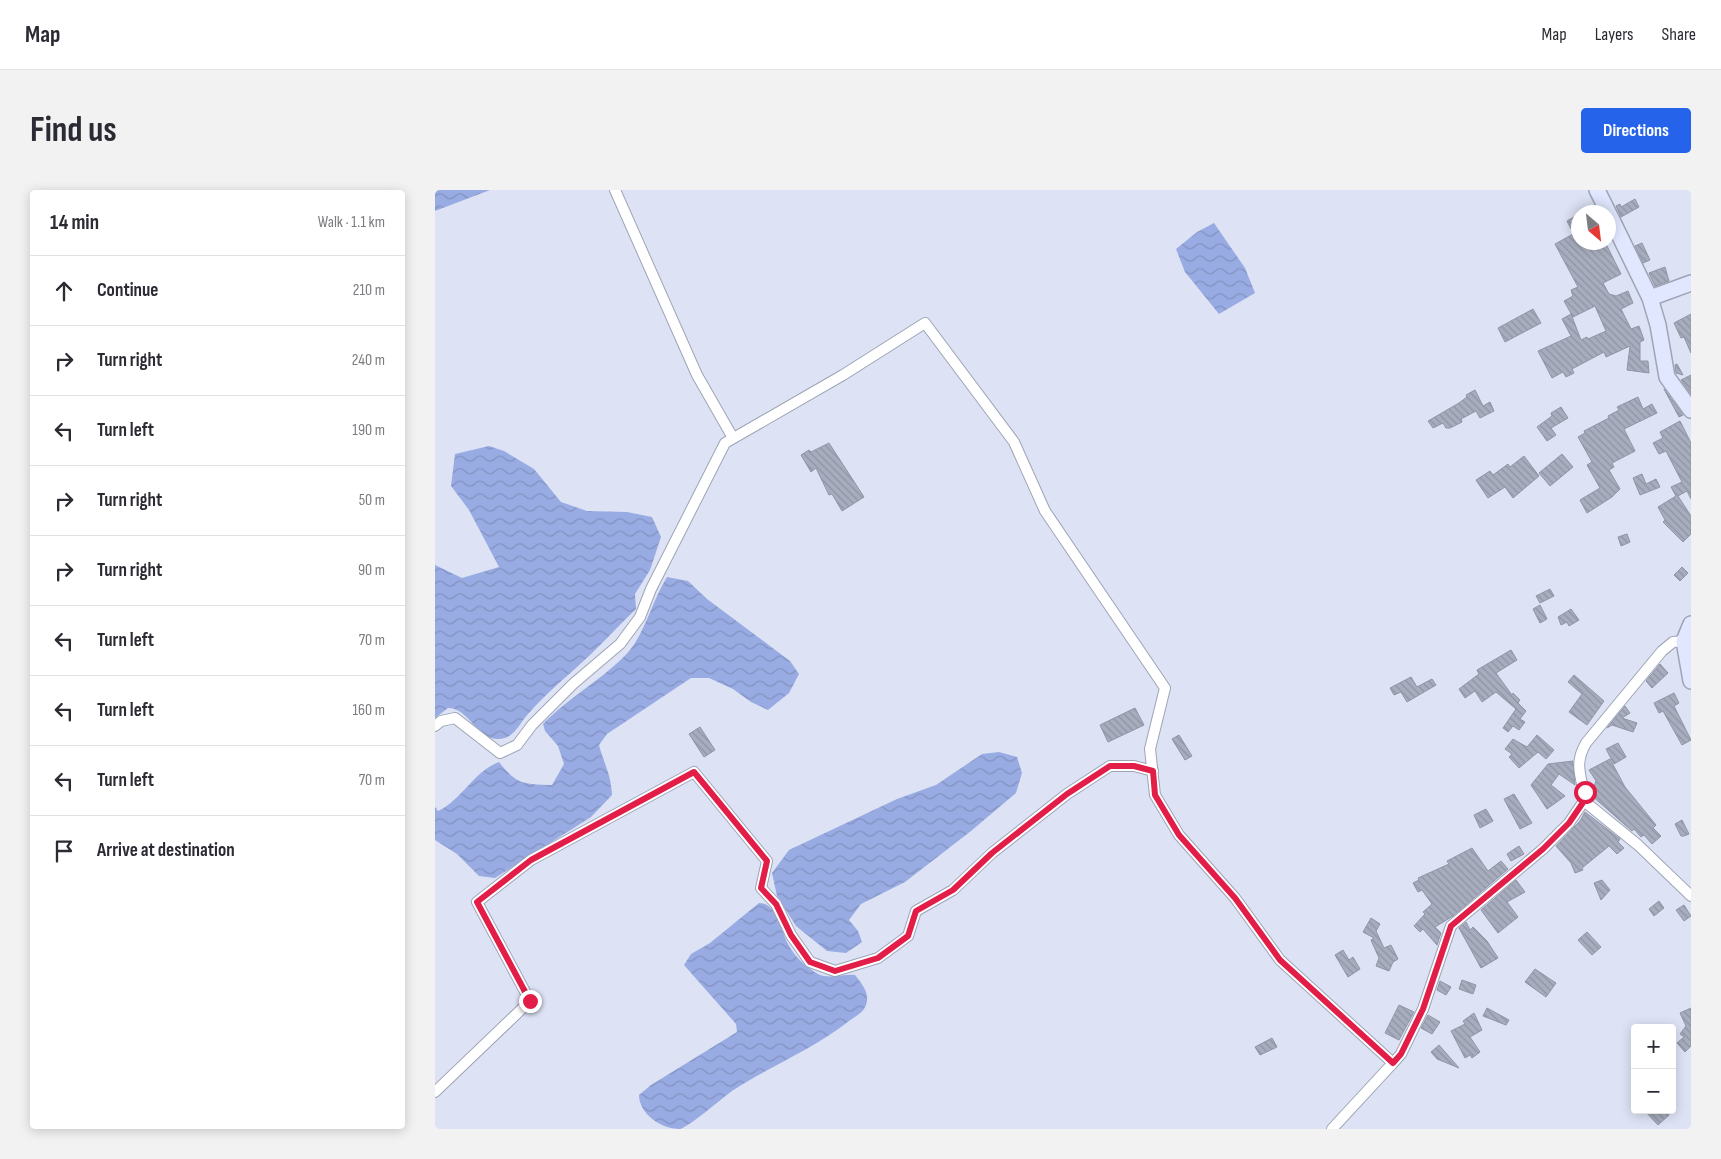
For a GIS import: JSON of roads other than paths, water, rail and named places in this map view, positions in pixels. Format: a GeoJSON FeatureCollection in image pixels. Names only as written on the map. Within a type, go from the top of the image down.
{"type":"FeatureCollection","features":[{"type":"Feature","properties":{"kind":"main road"},"geometry":{"type":"LineString","coordinates":[[1597,190],[1604,205]]}},
{"type":"Feature","properties":{"kind":"main road"},"geometry":{"type":"LineString","coordinates":[[1616,229],[1650,298],[1658,325],[1667,377],[1691,410]]}},
{"type":"Feature","properties":{"kind":"main road"},"geometry":{"type":"LineString","coordinates":[[1650,298],[1691,282]]}},
{"type":"Feature","properties":{"kind":"main road"},"geometry":{"type":"LineString","coordinates":[[1691,624],[1684,641],[1691,681]]}},
{"type":"Feature","properties":{"kind":"street"},"geometry":{"type":"LineString","coordinates":[[615,190],[697,375],[733,438]]}},
{"type":"Feature","properties":{"kind":"street"},"geometry":{"type":"LineString","coordinates":[[435,726],[441,721],[455,718],[500,753],[517,745],[532,725],[573,684],[620,644],[640,617],[651,589],[725,443],[843,375],[925,323],[1014,442],[1045,511],[1165,688],[1150,749],[1155,795],[1179,835],[1235,898],[1280,960],[1393,1063]]}},
{"type":"Feature","properties":{"kind":"street"},"geometry":{"type":"LineString","coordinates":[[1332,1129],[1401,1054],[1423,1009],[1451,926],[1543,849],[1569,823],[1584,801],[1585,792],[1578,768],[1579,754],[1585,743],[1662,651],[1673,642],[1684,641]]}},
{"type":"Feature","properties":{"kind":"street"},"geometry":{"type":"LineString","coordinates":[[435,1092],[530,1001],[477,902],[531,860],[694,772],[767,861],[761,888],[776,904],[791,935],[810,962],[835,971],[878,958],[908,936],[916,911],[953,890],[992,853],[1067,794],[1110,766],[1134,766],[1153,771]]}},
{"type":"Feature","properties":{"kind":"street"},"geometry":{"type":"LineString","coordinates":[[1584,801],[1637,845],[1691,896]]}},
{"type":"Feature","properties":{"kind":"water"},"geometry":{"type":"Polygon","coordinates":[[[435,190],[490,190],[435,211],[435,190]]]}},
{"type":"Feature","properties":{"kind":"water"},"geometry":{"type":"Polygon","coordinates":[[[1214,223],[1245,268],[1255,293],[1219,314],[1185,272],[1176,249],[1197,232],[1214,223]]]}},
{"type":"Feature","properties":{"kind":"water"},"geometry":{"type":"Polygon","coordinates":[[[489,446],[504,451],[534,469],[561,502],[587,511],[627,512],[652,517],[661,537],[650,570],[635,594],[636,609],[543,698],[513,733],[498,739],[490,738],[484,734],[462,713],[455,709],[448,708],[435,718],[435,565],[462,578],[499,567],[469,510],[451,486],[455,454],[489,446]]]}},
{"type":"Feature","properties":{"kind":"water"},"geometry":{"type":"Polygon","coordinates":[[[667,577],[688,581],[707,599],[790,661],[799,674],[789,693],[768,710],[751,702],[733,689],[709,678],[691,678],[607,734],[599,745],[609,775],[612,795],[591,817],[495,878],[479,876],[457,854],[435,840],[435,807],[438,811],[446,806],[482,772],[499,762],[505,770],[522,782],[552,785],[564,764],[558,746],[545,731],[543,724],[627,653],[640,635],[667,577]]]}},
{"type":"Feature","properties":{"kind":"water"},"geometry":{"type":"Polygon","coordinates":[[[999,752],[1017,757],[1022,773],[1016,793],[905,882],[861,904],[849,920],[858,931],[862,942],[846,953],[827,951],[796,926],[777,896],[772,873],[789,850],[897,799],[936,785],[982,754],[999,752]]]}},
{"type":"Feature","properties":{"kind":"water"},"geometry":{"type":"Polygon","coordinates":[[[759,903],[765,904],[775,913],[791,948],[797,957],[809,968],[823,976],[855,975],[867,995],[864,1009],[807,1049],[761,1073],[732,1091],[685,1127],[680,1129],[672,1128],[658,1123],[647,1114],[640,1102],[639,1095],[651,1085],[737,1032],[736,1024],[684,965],[691,954],[710,943],[759,903]]]}}]}
